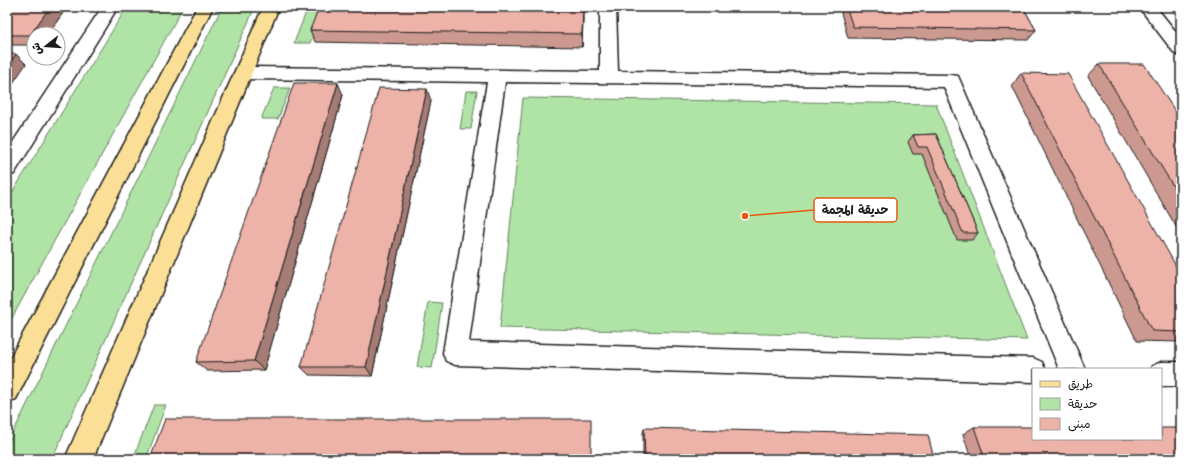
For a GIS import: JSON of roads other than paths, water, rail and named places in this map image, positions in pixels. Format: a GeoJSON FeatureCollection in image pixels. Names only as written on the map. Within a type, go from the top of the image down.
{"type":"FeatureCollection","features":[{"type":"Feature","properties":{"kind":"main road"},"geometry":{"type":"LineString","coordinates":[[7,390],[205,7]]}},
{"type":"Feature","properties":{"kind":"main road"},"geometry":{"type":"LineString","coordinates":[[79,459],[271,7]]}},
{"type":"Feature","properties":{"kind":"street"},"geometry":{"type":"LineString","coordinates":[[7,168],[110,7]]}},
{"type":"Feature","properties":{"kind":"street"},"geometry":{"type":"LineString","coordinates":[[608,7],[609,77]]}},
{"type":"Feature","properties":{"kind":"street"},"geometry":{"type":"LineString","coordinates":[[1147,7],[1181,50]]}},
{"type":"Feature","properties":{"kind":"street"},"geometry":{"type":"LineString","coordinates":[[243,73],[951,80],[1072,368]]}},
{"type":"Feature","properties":{"kind":"street"},"geometry":{"type":"LineString","coordinates":[[497,75],[455,353],[1032,370]]}},
{"type":"Feature","properties":{"kind":"street"},"geometry":{"type":"LineString","coordinates":[[1162,374],[1181,374]]}},
{"type":"Feature","properties":{"kind":"place","name":"حديقة المجمة"},"geometry":{"type":"Point","coordinates":[745,216]}}]}
